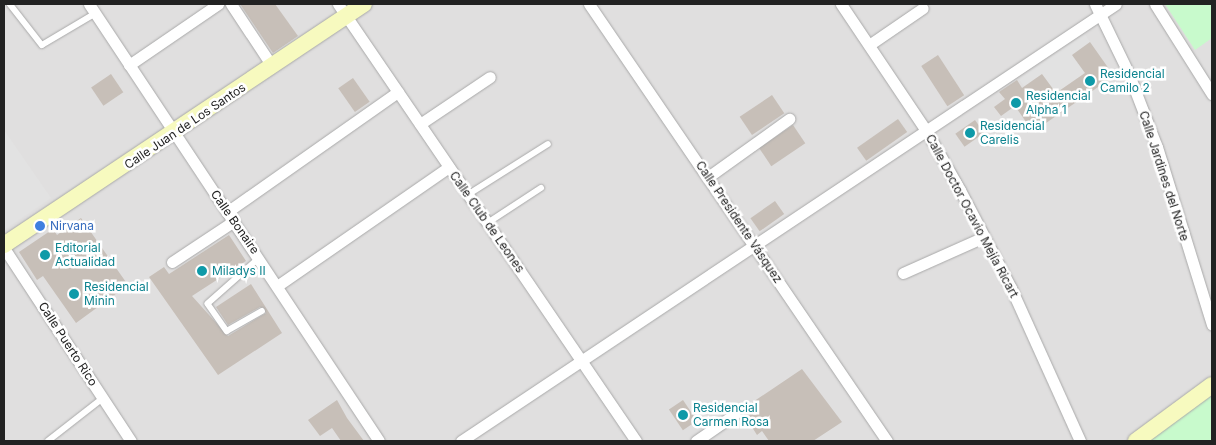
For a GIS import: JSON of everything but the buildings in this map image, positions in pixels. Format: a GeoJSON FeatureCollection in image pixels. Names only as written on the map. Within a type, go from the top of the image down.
{"type":"FeatureCollection","features":[{"type":"Feature","properties":{"kind":"street"},"geometry":{"type":"LineString","coordinates":[[129,65],[218,4]]}},
{"type":"Feature","properties":{"kind":"street"},"geometry":{"type":"LineString","coordinates":[[231,4],[272,66]]}},
{"type":"Feature","properties":{"kind":"street","name":"Calle Juan de Los Santos"},"geometry":{"type":"LineString","coordinates":[[4,246],[175,134],[272,66],[342,10],[364,4]]}},
{"type":"Feature","properties":{"kind":"street","name":"Calle Presidente Vásquez"},"geometry":{"type":"LineString","coordinates":[[590,4],[887,441]]}},
{"type":"Feature","properties":{"kind":"street","name":"Calle Doctor Ocavio Mejía Ricart"},"geometry":{"type":"LineString","coordinates":[[841,4],[928,132],[984,237],[1080,441]]}},
{"type":"Feature","properties":{"kind":"street"},"geometry":{"type":"LineString","coordinates":[[460,441],[928,132],[1098,8],[1116,4]]}},
{"type":"Feature","properties":{"kind":"street"},"geometry":{"type":"LineString","coordinates":[[1155,4],[1212,94]]}},
{"type":"Feature","properties":{"kind":"street"},"geometry":{"type":"LineString","coordinates":[[869,45],[923,8]]}},
{"type":"Feature","properties":{"kind":"street","name":"Calle Jardines del Norte"},"geometry":{"type":"LineString","coordinates":[[1098,8],[1157,147],[1212,325]]}},
{"type":"Feature","properties":{"kind":"street","name":"Calle Bonaire"},"geometry":{"type":"LineString","coordinates":[[92,9],[227,212],[260,258],[379,441]]}},
{"type":"Feature","properties":{"kind":"street","name":"Calle Club de Leones"},"geometry":{"type":"LineString","coordinates":[[342,10],[449,167],[489,222],[636,441]]}},
{"type":"Feature","properties":{"kind":"street"},"geometry":{"type":"LineString","coordinates":[[420,124],[490,77]]}},
{"type":"Feature","properties":{"kind":"street"},"geometry":{"type":"LineString","coordinates":[[227,212],[398,92]]}},
{"type":"Feature","properties":{"kind":"street"},"geometry":{"type":"LineString","coordinates":[[708,177],[789,119]]}},
{"type":"Feature","properties":{"kind":"street"},"geometry":{"type":"LineString","coordinates":[[277,286],[449,167]]}},
{"type":"Feature","properties":{"kind":"street"},"geometry":{"type":"LineString","coordinates":[[172,262],[234,221]]}},
{"type":"Feature","properties":{"kind":"street"},"geometry":{"type":"LineString","coordinates":[[903,273],[984,237]]}},
{"type":"Feature","properties":{"kind":"street","name":"Calle Puerto Rico"},"geometry":{"type":"LineString","coordinates":[[4,246],[131,441]]}},
{"type":"Feature","properties":{"kind":"street"},"geometry":{"type":"LineString","coordinates":[[1136,441],[1212,385]]}},
{"type":"Feature","properties":{"kind":"street"},"geometry":{"type":"LineString","coordinates":[[696,441],[735,414]]}},
{"type":"Feature","properties":{"kind":"lane"},"geometry":{"type":"LineString","coordinates":[[10,4],[42,45],[92,9]]}},
{"type":"Feature","properties":{"kind":"lane"},"geometry":{"type":"LineString","coordinates":[[468,194],[548,144]]}},
{"type":"Feature","properties":{"kind":"lane"},"geometry":{"type":"LineString","coordinates":[[489,222],[541,188]]}},
{"type":"Feature","properties":{"kind":"lane"},"geometry":{"type":"LineString","coordinates":[[260,258],[208,304],[227,331],[262,311]]}},
{"type":"Feature","properties":{"kind":"lane"},"geometry":{"type":"LineString","coordinates":[[48,441],[103,398]]}},
{"type":"Feature","properties":{"kind":"shaded area"},"geometry":{"type":"Polygon","coordinates":[[[4,4],[1212,4],[1212,441],[4,441],[4,4]]]}},
{"type":"Feature","properties":{"kind":"shaded area"},"geometry":{"type":"Polygon","coordinates":[[[1085,34],[1090,42],[1072,55],[1085,73],[1056,93],[1042,74],[1024,86],[1019,79],[1085,34]]]}},
{"type":"Feature","properties":{"kind":"shaded area"},"geometry":{"type":"Polygon","coordinates":[[[4,130],[51,198],[4,230],[4,130]]]}},
{"type":"Feature","properties":{"kind":"green space"},"geometry":{"type":"Polygon","coordinates":[[[1165,4],[1212,4],[1212,38],[1195,50],[1165,4]]]}},
{"type":"Feature","properties":{"kind":"green space"},"geometry":{"type":"Polygon","coordinates":[[[1212,395],[1212,441],[1147,441],[1212,395]]]}},
{"type":"Feature","properties":{"kind":"place","name":"Residencial Camilo 2"},"geometry":{"type":"Point","coordinates":[1090,81]}},
{"type":"Feature","properties":{"kind":"place","name":"Residencial Alpha 1"},"geometry":{"type":"Point","coordinates":[1016,103]}},
{"type":"Feature","properties":{"kind":"place","name":"Residencial Carelis"},"geometry":{"type":"Point","coordinates":[970,133]}},
{"type":"Feature","properties":{"kind":"place","name":"Nirvana"},"geometry":{"type":"Point","coordinates":[40,226]}},
{"type":"Feature","properties":{"kind":"place","name":"Editorial Actualidad"},"geometry":{"type":"Point","coordinates":[45,255]}},
{"type":"Feature","properties":{"kind":"place","name":"Miladys II"},"geometry":{"type":"Point","coordinates":[202,271]}},
{"type":"Feature","properties":{"kind":"place","name":"Residencial Minin"},"geometry":{"type":"Point","coordinates":[74,294]}},
{"type":"Feature","properties":{"kind":"place","name":"Residencial Carmen Rosa"},"geometry":{"type":"Point","coordinates":[683,415]}}]}
